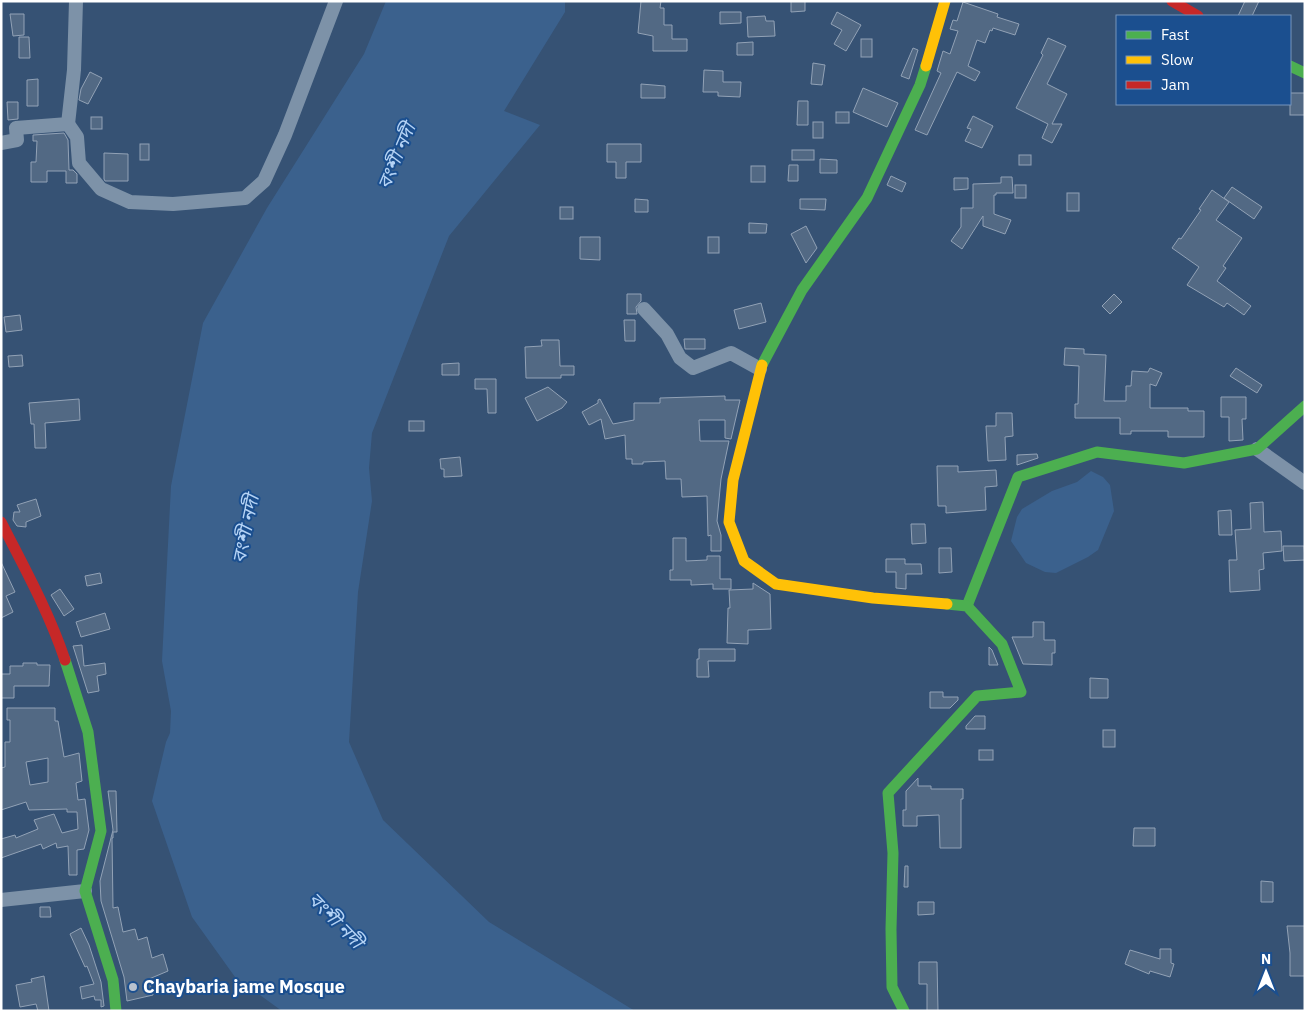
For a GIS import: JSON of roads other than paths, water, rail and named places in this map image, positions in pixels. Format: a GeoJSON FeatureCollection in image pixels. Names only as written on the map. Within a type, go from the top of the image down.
{"type":"FeatureCollection","features":[{"type":"Feature","properties":{"kind":"street"},"geometry":{"type":"LineString","coordinates":[[76,1],[74,70],[68,124],[77,136],[79,163],[101,190],[130,202],[173,204],[245,198],[264,181],[285,135],[336,1]]}},
{"type":"Feature","properties":{"kind":"street"},"geometry":{"type":"LineString","coordinates":[[904,1011],[892,987],[893,853],[888,793],[976,696],[1021,692],[1002,644],[967,606],[873,598],[776,584],[744,561],[729,522],[733,480],[760,369],[802,290],[867,198],[920,85],[945,1]]}},
{"type":"Feature","properties":{"kind":"street"},"geometry":{"type":"LineString","coordinates":[[1172,1],[1196,15]]}},
{"type":"Feature","properties":{"kind":"street"},"geometry":{"type":"LineString","coordinates":[[1291,66],[1305,73]]}},
{"type":"Feature","properties":{"kind":"street"},"geometry":{"type":"LineString","coordinates":[[1,143],[17,140],[16,128],[68,124]]}},
{"type":"Feature","properties":{"kind":"street"},"geometry":{"type":"LineString","coordinates":[[644,309],[667,334],[680,358],[693,368],[731,352],[760,369]]}},
{"type":"Feature","properties":{"kind":"street"},"geometry":{"type":"LineString","coordinates":[[967,606],[1018,477],[1097,452],[1184,463],[1257,449],[1305,406]]}},
{"type":"Feature","properties":{"kind":"street"},"geometry":{"type":"LineString","coordinates":[[1257,449],[1305,483]]}},
{"type":"Feature","properties":{"kind":"street"},"geometry":{"type":"LineString","coordinates":[[1,522],[57,636],[88,732],[101,831],[85,890],[113,980],[116,1011]]}},
{"type":"Feature","properties":{"kind":"street"},"geometry":{"type":"LineString","coordinates":[[1,900],[85,890]]}},
{"type":"Feature","properties":{"kind":"water","name":"বংশী নদী"},"geometry":{"type":"Polygon","coordinates":[[[386,1],[565,1],[565,12],[504,111],[540,125],[449,236],[372,433],[369,468],[372,501],[358,592],[349,742],[383,820],[489,922],[635,1011],[282,1011],[235,977],[192,917],[152,801],[166,742],[170,733],[171,711],[162,661],[171,486],[203,323],[267,208],[364,54],[386,1]]]}},
{"type":"Feature","properties":{"kind":"water"},"geometry":{"type":"Polygon","coordinates":[[[1091,471],[1103,477],[1110,485],[1114,511],[1098,550],[1056,573],[1045,572],[1026,563],[1011,541],[1017,517],[1022,509],[1052,491],[1077,482],[1091,471]]]}},
{"type":"Feature","properties":{"kind":"place","name":"Chaybaria jame Mosque"},"geometry":{"type":"Point","coordinates":[133,987]}}]}
